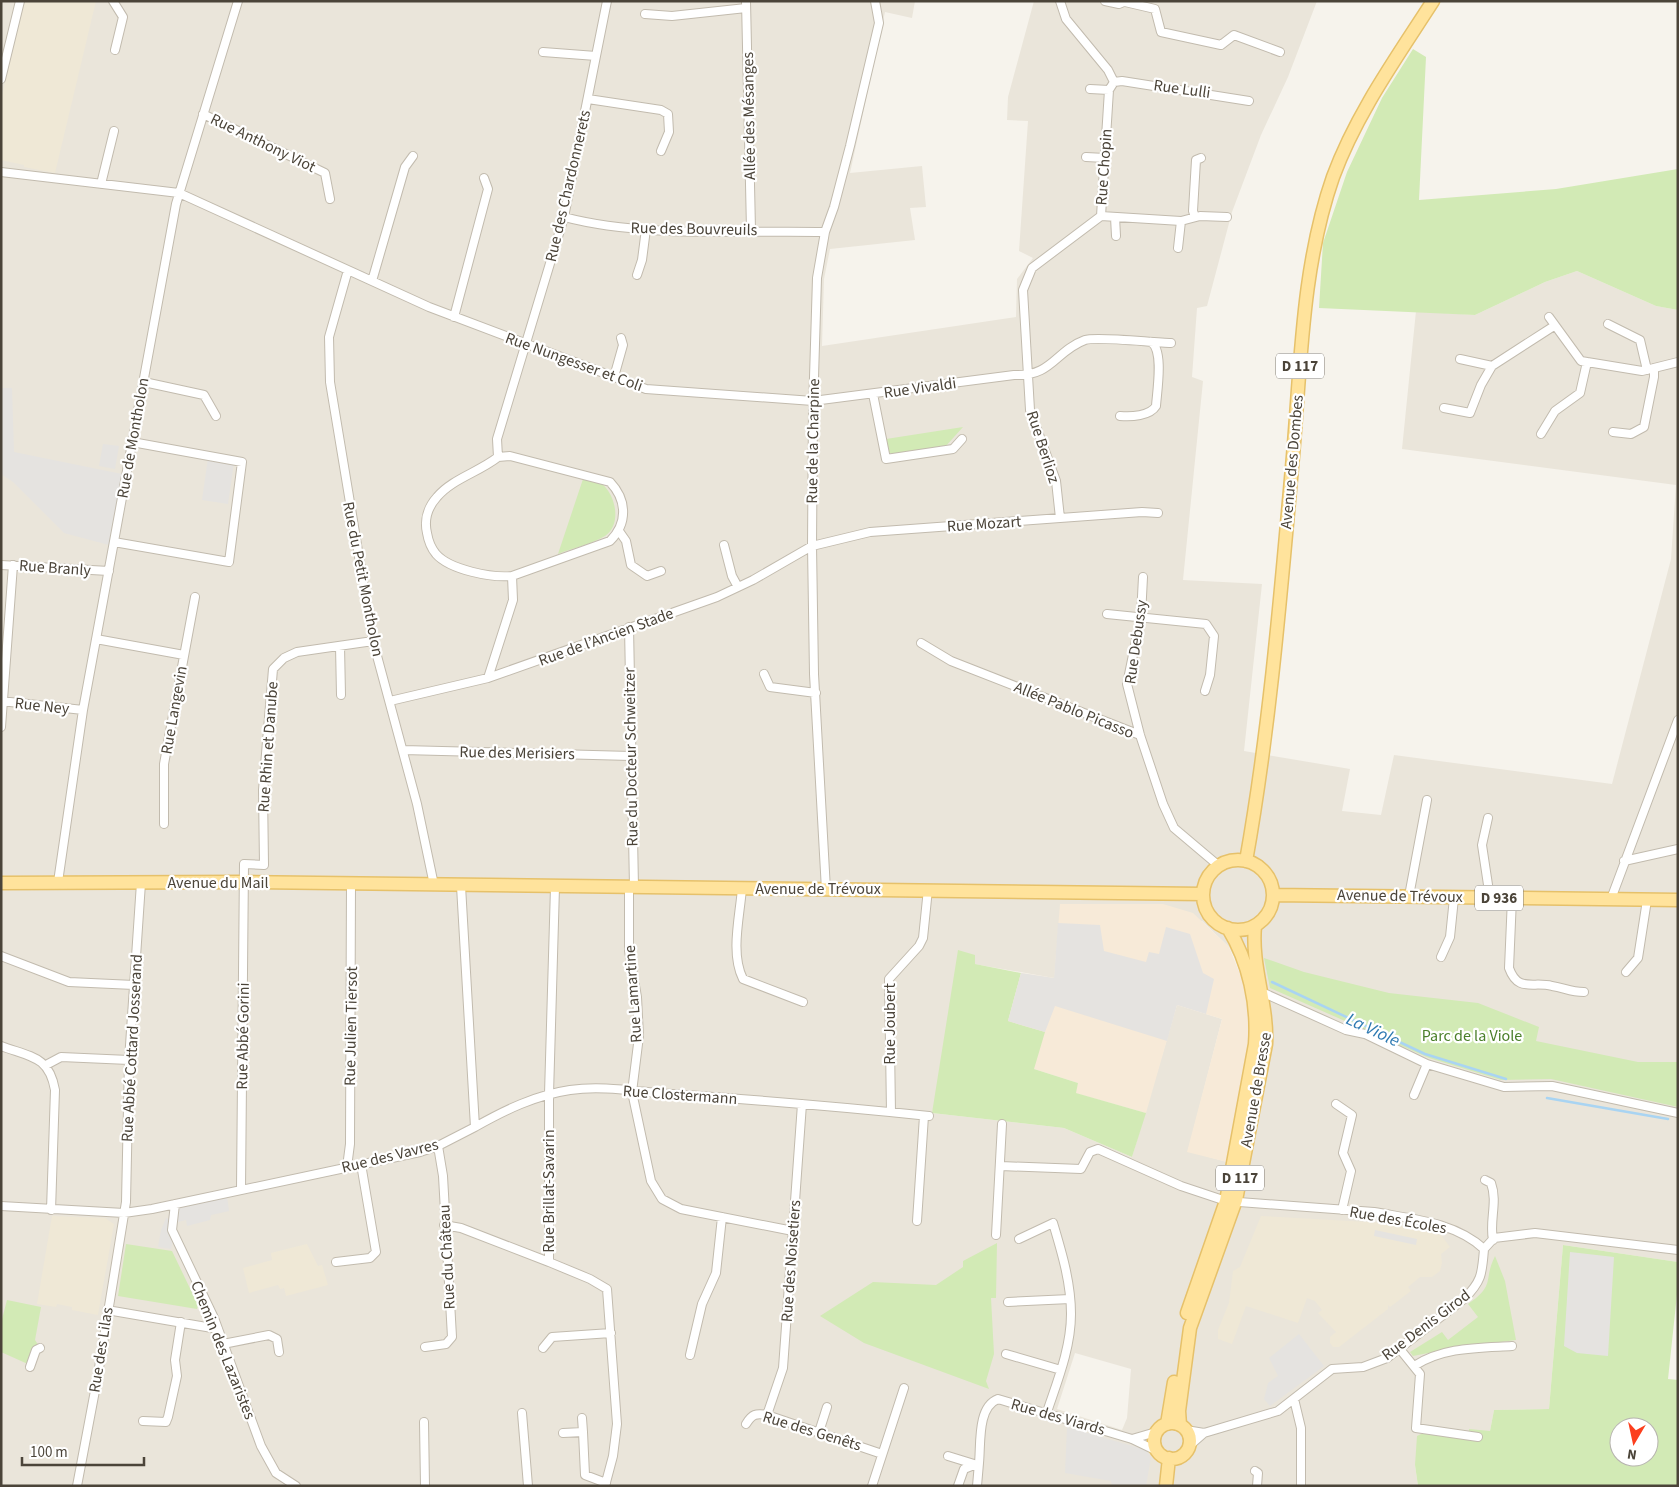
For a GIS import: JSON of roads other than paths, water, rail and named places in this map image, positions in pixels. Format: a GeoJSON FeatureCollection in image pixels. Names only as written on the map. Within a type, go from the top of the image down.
{"type":"FeatureCollection","features":[{"type":"Feature","properties":{"kind":"main road","name":"Avenue des Dombes"},"geometry":{"type":"LineString","coordinates":[[1246,861],[1264,758],[1282,579],[1306,300],[1317,231],[1334,176],[1350,139],[1369,103],[1433,1]]}},
{"type":"Feature","properties":{"kind":"main road"},"geometry":{"type":"LineString","coordinates":[[1237,860],[1246,861],[1262,870],[1272,886],[1273,895],[1268,913],[1255,926],[1246,929],[1228,928],[1213,919],[1207,912],[1203,894],[1208,878],[1219,866],[1237,860]]}},
{"type":"Feature","properties":{"kind":"main road","name":"Avenue du Mail"},"geometry":{"type":"LineString","coordinates":[[1,882],[244,882],[434,885]]}},
{"type":"Feature","properties":{"kind":"main road","name":"Avenue de Trévoux"},"geometry":{"type":"LineString","coordinates":[[434,885],[1203,894]]}},
{"type":"Feature","properties":{"kind":"main road","name":"Avenue de Trévoux"},"geometry":{"type":"LineString","coordinates":[[1273,895],[1678,900]]}},
{"type":"Feature","properties":{"kind":"main road","name":"Avenue de Bresse"},"geometry":{"type":"LineString","coordinates":[[1183,1428],[1179,1411],[1190,1328],[1231,1201],[1255,1044],[1257,994],[1254,950],[1255,926]]}},
{"type":"Feature","properties":{"kind":"main road","name":"Avenue de Bresse"},"geometry":{"type":"LineString","coordinates":[[1228,928],[1240,950],[1257,994]]}},
{"type":"Feature","properties":{"kind":"main road","name":"Avenue de Bresse"},"geometry":{"type":"LineString","coordinates":[[1167,1424],[1183,1328],[1192,1294],[1231,1201]]}},
{"type":"Feature","properties":{"kind":"main road"},"geometry":{"type":"LineString","coordinates":[[1164,1455],[1183,1454],[1188,1447],[1189,1438],[1183,1428],[1167,1424],[1156,1432],[1154,1442],[1164,1455],[1166,1486]]}},
{"type":"Feature","properties":{"kind":"street"},"geometry":{"type":"LineString","coordinates":[[1,79],[20,1]]}},
{"type":"Feature","properties":{"kind":"street"},"geometry":{"type":"LineString","coordinates":[[113,1],[123,17],[115,50]]}},
{"type":"Feature","properties":{"kind":"street","name":"Rue de Montholon"},"geometry":{"type":"LineString","coordinates":[[58,882],[83,710],[179,193],[238,1]]}},
{"type":"Feature","properties":{"kind":"street","name":"Rue des Chardonnerets"},"geometry":{"type":"LineString","coordinates":[[498,457],[497,439],[564,218],[607,1]]}},
{"type":"Feature","properties":{"kind":"street","name":"Rue de la Charpine"},"geometry":{"type":"LineString","coordinates":[[826,890],[816,693],[812,546],[813,402],[817,278],[824,232],[834,208],[879,22],[876,1]]}},
{"type":"Feature","properties":{"kind":"street"},"geometry":{"type":"LineString","coordinates":[[1060,1],[1066,19],[1108,70],[1114,82]]}},
{"type":"Feature","properties":{"kind":"street"},"geometry":{"type":"LineString","coordinates":[[1105,1],[1118,4],[1126,1],[1155,9],[1161,32],[1221,44],[1234,35],[1280,52]]}},
{"type":"Feature","properties":{"kind":"street"},"geometry":{"type":"LineString","coordinates":[[645,14],[672,16],[746,4]]}},
{"type":"Feature","properties":{"kind":"street","name":"Allée des Mésanges"},"geometry":{"type":"LineString","coordinates":[[746,4],[751,230]]}},
{"type":"Feature","properties":{"kind":"street"},"geometry":{"type":"LineString","coordinates":[[543,52],[596,56]]}},
{"type":"Feature","properties":{"kind":"street","name":"Rue Lulli"},"geometry":{"type":"LineString","coordinates":[[1114,82],[1122,80],[1249,101]]}},
{"type":"Feature","properties":{"kind":"street","name":"Rue Chopin"},"geometry":{"type":"LineString","coordinates":[[1026,376],[1023,290],[1032,268],[1101,216],[1109,90],[1114,82]]}},
{"type":"Feature","properties":{"kind":"street"},"geometry":{"type":"LineString","coordinates":[[1090,89],[1109,90]]}},
{"type":"Feature","properties":{"kind":"street"},"geometry":{"type":"LineString","coordinates":[[588,98],[661,110],[668,114],[669,132],[661,151]]}},
{"type":"Feature","properties":{"kind":"street","name":"Rue Anthony Viot"},"geometry":{"type":"LineString","coordinates":[[203,114],[326,172],[330,199]]}},
{"type":"Feature","properties":{"kind":"street"},"geometry":{"type":"LineString","coordinates":[[101,184],[114,131]]}},
{"type":"Feature","properties":{"kind":"street"},"geometry":{"type":"LineString","coordinates":[[372,281],[404,167],[413,156]]}},
{"type":"Feature","properties":{"kind":"street"},"geometry":{"type":"LineString","coordinates":[[1086,157],[1105,158]]}},
{"type":"Feature","properties":{"kind":"street"},"geometry":{"type":"LineString","coordinates":[[1195,217],[1193,211],[1196,160],[1201,158]]}},
{"type":"Feature","properties":{"kind":"street","name":"Rue Nungesser et Coli"},"geometry":{"type":"LineString","coordinates":[[1,172],[179,193],[372,281],[454,316],[646,389],[711,396],[813,402]]}},
{"type":"Feature","properties":{"kind":"street"},"geometry":{"type":"LineString","coordinates":[[454,316],[488,189],[484,178]]}},
{"type":"Feature","properties":{"kind":"street"},"geometry":{"type":"LineString","coordinates":[[1101,216],[1181,221],[1195,217],[1227,217]]}},
{"type":"Feature","properties":{"kind":"street"},"geometry":{"type":"LineString","coordinates":[[1115,217],[1116,236]]}},
{"type":"Feature","properties":{"kind":"street","name":"Rue des Bouvreuils"},"geometry":{"type":"LineString","coordinates":[[564,218],[646,229],[824,232]]}},
{"type":"Feature","properties":{"kind":"street"},"geometry":{"type":"LineString","coordinates":[[1178,248],[1181,221]]}},
{"type":"Feature","properties":{"kind":"street"},"geometry":{"type":"LineString","coordinates":[[637,275],[642,260],[646,229]]}},
{"type":"Feature","properties":{"kind":"street","name":"Rue du Petit Montholon"},"geometry":{"type":"LineString","coordinates":[[348,270],[329,337],[330,382],[373,641],[403,750],[434,885]]}},
{"type":"Feature","properties":{"kind":"street"},"geometry":{"type":"LineString","coordinates":[[1549,317],[1581,361],[1650,369],[1678,362]]}},
{"type":"Feature","properties":{"kind":"street"},"geometry":{"type":"LineString","coordinates":[[1608,324],[1640,340],[1654,377],[1644,427],[1632,434],[1613,432]]}},
{"type":"Feature","properties":{"kind":"street"},"geometry":{"type":"LineString","coordinates":[[1444,408],[1470,413],[1481,385],[1492,366],[1554,326]]}},
{"type":"Feature","properties":{"kind":"street"},"geometry":{"type":"LineString","coordinates":[[614,377],[623,346],[621,338]]}},
{"type":"Feature","properties":{"kind":"street"},"geometry":{"type":"LineString","coordinates":[[1026,376],[1041,372],[1087,340],[1171,343]]}},
{"type":"Feature","properties":{"kind":"street"},"geometry":{"type":"LineString","coordinates":[[1120,416],[1132,417],[1155,409],[1159,353],[1156,345],[1151,342]]}},
{"type":"Feature","properties":{"kind":"street"},"geometry":{"type":"LineString","coordinates":[[1460,359],[1492,366]]}},
{"type":"Feature","properties":{"kind":"street"},"geometry":{"type":"LineString","coordinates":[[1541,434],[1555,411],[1580,393],[1587,362]]}},
{"type":"Feature","properties":{"kind":"street","name":"Rue Vivaldi"},"geometry":{"type":"LineString","coordinates":[[813,402],[1014,375],[1026,376]]}},
{"type":"Feature","properties":{"kind":"street","name":"Rue Berlioz"},"geometry":{"type":"LineString","coordinates":[[1026,376],[1030,410],[1056,481],[1060,518]]}},
{"type":"Feature","properties":{"kind":"street"},"geometry":{"type":"LineString","coordinates":[[144,382],[204,395],[216,416]]}},
{"type":"Feature","properties":{"kind":"street"},"geometry":{"type":"LineString","coordinates":[[873,394],[886,459],[953,449],[962,439]]}},
{"type":"Feature","properties":{"kind":"street"},"geometry":{"type":"LineString","coordinates":[[114,542],[229,562],[242,462],[132,442]]}},
{"type":"Feature","properties":{"kind":"street"},"geometry":{"type":"LineString","coordinates":[[510,456],[610,482],[622,500],[624,522],[619,531],[610,541],[512,576],[499,578],[466,570],[447,562],[436,554],[426,528],[429,507],[444,489],[485,467],[498,457],[510,456]]}},
{"type":"Feature","properties":{"kind":"street","name":"Rue Mozart"},"geometry":{"type":"LineString","coordinates":[[812,546],[870,532],[1142,512],[1158,513]]}},
{"type":"Feature","properties":{"kind":"street"},"geometry":{"type":"LineString","coordinates":[[619,531],[626,541],[631,565],[647,576],[661,571]]}},
{"type":"Feature","properties":{"kind":"street"},"geometry":{"type":"LineString","coordinates":[[724,544],[732,576],[738,587]]}},
{"type":"Feature","properties":{"kind":"street","name":"Rue de l’Ancien Stade"},"geometry":{"type":"LineString","coordinates":[[390,701],[488,678],[718,597],[812,546]]}},
{"type":"Feature","properties":{"kind":"street","name":"Rue Branly"},"geometry":{"type":"LineString","coordinates":[[1,565],[108,571]]}},
{"type":"Feature","properties":{"kind":"street"},"geometry":{"type":"LineString","coordinates":[[1,727],[13,566]]}},
{"type":"Feature","properties":{"kind":"street"},"geometry":{"type":"LineString","coordinates":[[488,678],[513,600],[512,576]]}},
{"type":"Feature","properties":{"kind":"street","name":"Rue Debussy"},"geometry":{"type":"LineString","coordinates":[[1140,735],[1127,684],[1142,616],[1143,577]]}},
{"type":"Feature","properties":{"kind":"street","name":"Rue Langevin"},"geometry":{"type":"LineString","coordinates":[[164,824],[164,764],[195,597]]}},
{"type":"Feature","properties":{"kind":"street"},"geometry":{"type":"LineString","coordinates":[[1106,614],[1142,616],[1206,624],[1214,636],[1210,674],[1205,691]]}},
{"type":"Feature","properties":{"kind":"street","name":"Rue du Docteur Schweitzer"},"geometry":{"type":"LineString","coordinates":[[629,627],[631,887]]}},
{"type":"Feature","properties":{"kind":"street"},"geometry":{"type":"LineString","coordinates":[[96,639],[184,655]]}},
{"type":"Feature","properties":{"kind":"street","name":"Rue Rhin et Danube"},"geometry":{"type":"LineString","coordinates":[[244,882],[244,864],[264,864],[263,790],[273,669],[284,658],[297,652],[373,641]]}},
{"type":"Feature","properties":{"kind":"street","name":"Allée Pablo Picasso"},"geometry":{"type":"LineString","coordinates":[[921,643],[951,661],[1140,735],[1163,804],[1174,828],[1183,838],[1196,846],[1219,866]]}},
{"type":"Feature","properties":{"kind":"street"},"geometry":{"type":"LineString","coordinates":[[340,646],[341,695]]}},
{"type":"Feature","properties":{"kind":"street"},"geometry":{"type":"LineString","coordinates":[[764,674],[770,687],[816,693]]}},
{"type":"Feature","properties":{"kind":"street","name":"Rue Ney"},"geometry":{"type":"LineString","coordinates":[[2,702],[83,710]]}},
{"type":"Feature","properties":{"kind":"street"},"geometry":{"type":"LineString","coordinates":[[1610,899],[1678,720]]}},
{"type":"Feature","properties":{"kind":"street","name":"Rue des Merisiers"},"geometry":{"type":"LineString","coordinates":[[403,750],[631,756]]}},
{"type":"Feature","properties":{"kind":"street"},"geometry":{"type":"LineString","coordinates":[[1409,896],[1427,800]]}},
{"type":"Feature","properties":{"kind":"street"},"geometry":{"type":"LineString","coordinates":[[1488,818],[1482,845],[1490,898]]}},
{"type":"Feature","properties":{"kind":"street"},"geometry":{"type":"LineString","coordinates":[[1624,861],[1678,849]]}},
{"type":"Feature","properties":{"kind":"street","name":"Rue Abbé Gorini"},"geometry":{"type":"LineString","coordinates":[[241,1190],[244,882]]}},
{"type":"Feature","properties":{"kind":"street","name":"Rue Abbé Cottard Josserand"},"geometry":{"type":"LineString","coordinates":[[124,1213],[129,1060],[141,883]]}},
{"type":"Feature","properties":{"kind":"street","name":"Rue Julien Tiersot"},"geometry":{"type":"LineString","coordinates":[[346,1167],[350,1144],[351,883]]}},
{"type":"Feature","properties":{"kind":"street"},"geometry":{"type":"LineString","coordinates":[[461,886],[475,1127]]}},
{"type":"Feature","properties":{"kind":"street","name":"Rue Brillat-Savarin"},"geometry":{"type":"LineString","coordinates":[[555,887],[549,1094],[549,1262],[590,1279],[607,1289],[617,1424],[613,1456],[605,1484]]}},
{"type":"Feature","properties":{"kind":"street","name":"Rue Lamartine"},"geometry":{"type":"LineString","coordinates":[[631,887],[630,951],[637,997],[639,1036],[632,1092],[651,1181],[662,1199],[681,1209],[793,1231]]}},
{"type":"Feature","properties":{"kind":"street"},"geometry":{"type":"LineString","coordinates":[[742,888],[737,957],[738,969],[743,979],[803,1002]]}},
{"type":"Feature","properties":{"kind":"street","name":"Rue Joubert"},"geometry":{"type":"LineString","coordinates":[[891,1112],[889,979],[919,946],[923,938],[928,890]]}},
{"type":"Feature","properties":{"kind":"street"},"geometry":{"type":"LineString","coordinates":[[1440,957],[1450,938],[1454,898]]}},
{"type":"Feature","properties":{"kind":"street"},"geometry":{"type":"LineString","coordinates":[[1512,898],[1510,968],[1512,976],[1526,985],[1552,985],[1568,992],[1584,992]]}},
{"type":"Feature","properties":{"kind":"street"},"geometry":{"type":"LineString","coordinates":[[1626,972],[1638,958],[1647,900]]}},
{"type":"Feature","properties":{"kind":"street"},"geometry":{"type":"LineString","coordinates":[[1,956],[69,982],[134,985]]}},
{"type":"Feature","properties":{"kind":"street"},"geometry":{"type":"LineString","coordinates":[[1257,994],[1266,994],[1346,1030],[1365,1034],[1427,1064],[1504,1087],[1535,1084],[1552,1086],[1678,1113]]}},
{"type":"Feature","properties":{"kind":"street"},"geometry":{"type":"LineString","coordinates":[[1,1046],[46,1065],[52,1074],[55,1090],[52,1210]]}},
{"type":"Feature","properties":{"kind":"street"},"geometry":{"type":"LineString","coordinates":[[46,1065],[60,1056],[129,1060]]}},
{"type":"Feature","properties":{"kind":"street"},"geometry":{"type":"LineString","coordinates":[[1414,1095],[1427,1064]]}},
{"type":"Feature","properties":{"kind":"street","name":"Rue Clostermann"},"geometry":{"type":"LineString","coordinates":[[475,1127],[502,1112],[549,1094],[572,1090],[604,1089],[802,1104],[927,1116],[917,1221]]}},
{"type":"Feature","properties":{"kind":"street","name":"Rue des Noisetiers"},"geometry":{"type":"LineString","coordinates":[[767,1415],[784,1368],[802,1104]]}},
{"type":"Feature","properties":{"kind":"street"},"geometry":{"type":"LineString","coordinates":[[1336,1104],[1352,1115],[1343,1154],[1352,1171],[1342,1210]]}},
{"type":"Feature","properties":{"kind":"street"},"geometry":{"type":"LineString","coordinates":[[996,1235],[1002,1124]]}},
{"type":"Feature","properties":{"kind":"street","name":"Rue des Vavres"},"geometry":{"type":"LineString","coordinates":[[1,1206],[124,1213],[241,1190],[438,1146],[475,1127]]}},
{"type":"Feature","properties":{"kind":"street","name":"Rue du Château"},"geometry":{"type":"LineString","coordinates":[[425,1347],[446,1344],[452,1337],[442,1165],[438,1146]]}},
{"type":"Feature","properties":{"kind":"street","name":"Rue des Écoles"},"geometry":{"type":"LineString","coordinates":[[1001,1166],[1081,1169],[1090,1152],[1098,1149],[1181,1186],[1231,1201],[1259,1205],[1374,1212],[1452,1228],[1474,1240],[1484,1249]]}},
{"type":"Feature","properties":{"kind":"street"},"geometry":{"type":"LineString","coordinates":[[336,1262],[370,1258],[376,1252],[361,1164]]}},
{"type":"Feature","properties":{"kind":"street"},"geometry":{"type":"LineString","coordinates":[[1485,1180],[1491,1183],[1495,1193],[1491,1231],[1492,1240]]}},
{"type":"Feature","properties":{"kind":"street","name":"Chemin des Lazaristes"},"geometry":{"type":"LineString","coordinates":[[175,1204],[172,1230],[218,1329],[266,1458],[276,1473],[296,1486]]}},
{"type":"Feature","properties":{"kind":"street","name":"Rue des Lilas"},"geometry":{"type":"LineString","coordinates":[[77,1486],[124,1213]]}},
{"type":"Feature","properties":{"kind":"street"},"geometry":{"type":"LineString","coordinates":[[690,1355],[702,1304],[716,1273],[722,1217]]}},
{"type":"Feature","properties":{"kind":"street"},"geometry":{"type":"LineString","coordinates":[[1019,1239],[1053,1223],[1062,1254],[1070,1299],[1069,1337],[1047,1412]]}},
{"type":"Feature","properties":{"kind":"street"},"geometry":{"type":"LineString","coordinates":[[444,1225],[461,1228],[549,1262]]}},
{"type":"Feature","properties":{"kind":"street"},"geometry":{"type":"LineString","coordinates":[[1484,1249],[1492,1240],[1507,1235],[1535,1233],[1678,1250]]}},
{"type":"Feature","properties":{"kind":"street","name":"Rue Denis Girod"},"geometry":{"type":"LineString","coordinates":[[1188,1447],[1204,1433],[1267,1416],[1294,1399],[1332,1369],[1363,1367],[1386,1358],[1464,1299],[1473,1290],[1482,1275],[1484,1249]]}},
{"type":"Feature","properties":{"kind":"street"},"geometry":{"type":"LineString","coordinates":[[1008,1302],[1070,1299]]}},
{"type":"Feature","properties":{"kind":"street"},"geometry":{"type":"LineString","coordinates":[[107,1310],[218,1329]]}},
{"type":"Feature","properties":{"kind":"street"},"geometry":{"type":"LineString","coordinates":[[143,1422],[166,1422],[168,1417],[177,1376],[175,1360],[181,1322]]}},
{"type":"Feature","properties":{"kind":"street"},"geometry":{"type":"LineString","coordinates":[[543,1348],[552,1336],[611,1333]]}},
{"type":"Feature","properties":{"kind":"street"},"geometry":{"type":"LineString","coordinates":[[223,1344],[269,1335],[277,1339],[279,1352]]}},
{"type":"Feature","properties":{"kind":"street"},"geometry":{"type":"LineString","coordinates":[[1414,1366],[1426,1358],[1440,1353],[1469,1348],[1512,1346]]}},
{"type":"Feature","properties":{"kind":"street"},"geometry":{"type":"LineString","coordinates":[[30,1367],[36,1350],[40,1348]]}},
{"type":"Feature","properties":{"kind":"street"},"geometry":{"type":"LineString","coordinates":[[1399,1348],[1420,1374],[1416,1428],[1478,1437]]}},
{"type":"Feature","properties":{"kind":"street"},"geometry":{"type":"LineString","coordinates":[[1006,1354],[1060,1370]]}},
{"type":"Feature","properties":{"kind":"street"},"geometry":{"type":"LineString","coordinates":[[872,1486],[904,1388]]}},
{"type":"Feature","properties":{"kind":"street","name":"Rue des Viards"},"geometry":{"type":"LineString","coordinates":[[977,1486],[976,1464],[985,1410],[991,1402],[998,1399],[1047,1412],[1132,1439],[1164,1455]]}},
{"type":"Feature","properties":{"kind":"street"},"geometry":{"type":"LineString","coordinates":[[1294,1399],[1301,1428],[1300,1486]]}},
{"type":"Feature","properties":{"kind":"street"},"geometry":{"type":"LineString","coordinates":[[819,1432],[827,1407]]}},
{"type":"Feature","properties":{"kind":"street"},"geometry":{"type":"LineString","coordinates":[[522,1413],[528,1486]]}},
{"type":"Feature","properties":{"kind":"street","name":"Rue des Genêts"},"geometry":{"type":"LineString","coordinates":[[746,1424],[751,1416],[758,1413],[882,1454]]}},
{"type":"Feature","properties":{"kind":"street"},"geometry":{"type":"LineString","coordinates":[[582,1418],[585,1475],[605,1484]]}},
{"type":"Feature","properties":{"kind":"street"},"geometry":{"type":"LineString","coordinates":[[424,1422],[425,1486]]}},
{"type":"Feature","properties":{"kind":"street","name":"Rue Denis Girod"},"geometry":{"type":"LineString","coordinates":[[1183,1428],[1204,1433]]}},
{"type":"Feature","properties":{"kind":"street"},"geometry":{"type":"LineString","coordinates":[[563,1433],[582,1432]]}},
{"type":"Feature","properties":{"kind":"street"},"geometry":{"type":"LineString","coordinates":[[1132,1439],[1156,1432]]}},
{"type":"Feature","properties":{"kind":"street"},"geometry":{"type":"LineString","coordinates":[[948,1456],[976,1464]]}},
{"type":"Feature","properties":{"kind":"street"},"geometry":{"type":"LineString","coordinates":[[958,1486],[964,1469],[976,1464]]}},
{"type":"Feature","properties":{"kind":"street"},"geometry":{"type":"LineString","coordinates":[[1255,1471],[1258,1473],[1257,1486]]}},
{"type":"Feature","properties":{"kind":"waterway","name":"La Viole"},"geometry":{"type":"LineString","coordinates":[[1272,982],[1425,1054],[1506,1079]]}},
{"type":"Feature","properties":{"kind":"waterway","name":"La Viole"},"geometry":{"type":"LineString","coordinates":[[1547,1098],[1668,1119]]}},
{"type":"Feature","properties":{"kind":"park label","name":"Parc de la Viole"},"geometry":{"type":"Point","coordinates":[1472,1036]}}]}
